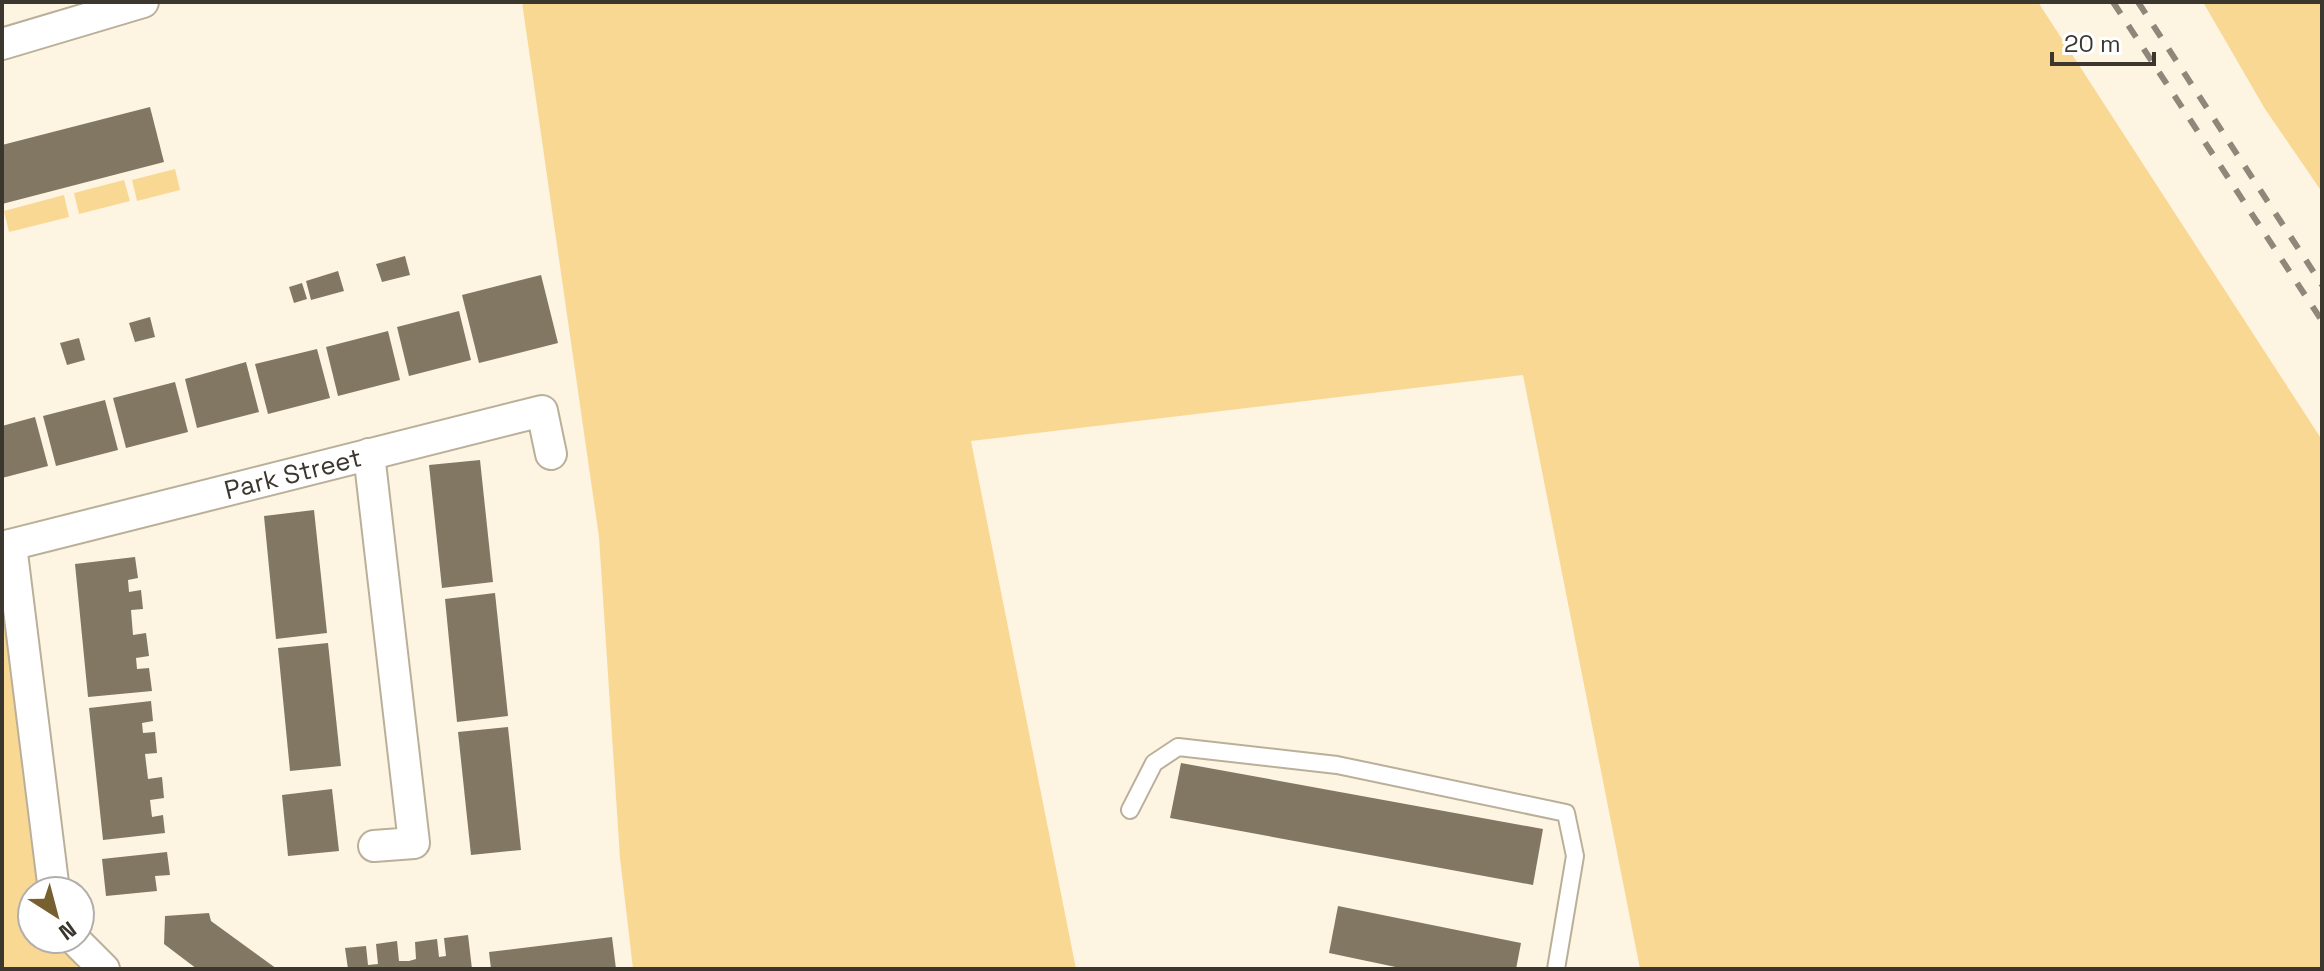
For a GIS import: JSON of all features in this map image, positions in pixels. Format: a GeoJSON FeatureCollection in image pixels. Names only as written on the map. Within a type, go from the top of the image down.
{"type":"FeatureCollection","features":[{"type":"Feature","properties":{"kind":"street"},"geometry":{"type":"LineString","coordinates":[[2,44],[143,2]]}},
{"type":"Feature","properties":{"kind":"street","name":"Park Street"},"geometry":{"type":"LineString","coordinates":[[6,546],[542,411],[551,454]]}},
{"type":"Feature","properties":{"kind":"street"},"geometry":{"type":"LineString","coordinates":[[369,454],[414,843],[374,846]]}},
{"type":"Feature","properties":{"kind":"street"},"geometry":{"type":"LineString","coordinates":[[6,546],[52,875]]}},
{"type":"Feature","properties":{"kind":"lane"},"geometry":{"type":"LineString","coordinates":[[1130,810],[1154,763],[1178,747],[1337,765],[1566,813],[1575,856],[1556,969]]}},
{"type":"Feature","properties":{"kind":"shaded area"},"geometry":{"type":"Polygon","coordinates":[[[522,2],[2038,2],[2322,440],[2322,969],[1640,969],[1523,375],[971,441],[1076,969],[633,969],[620,858],[599,537],[522,2]]]}},
{"type":"Feature","properties":{"kind":"shaded area"},"geometry":{"type":"Polygon","coordinates":[[[2203,2],[2322,2],[2322,192],[2265,109],[2203,2]]]}},
{"type":"Feature","properties":{"kind":"shaded area"},"geometry":{"type":"Polygon","coordinates":[[[175,169],[180,190],[137,201],[132,180],[175,169]]]}},
{"type":"Feature","properties":{"kind":"shaded area"},"geometry":{"type":"Polygon","coordinates":[[[124,180],[130,201],[79,214],[74,193],[124,180]]]}},
{"type":"Feature","properties":{"kind":"shaded area"},"geometry":{"type":"Polygon","coordinates":[[[64,195],[69,217],[9,232],[4,211],[64,195]]]}},
{"type":"Feature","properties":{"kind":"shaded area"},"geometry":{"type":"Polygon","coordinates":[[[2,597],[37,875],[16,875],[16,955],[68,955],[77,965],[76,969],[2,969],[2,597]]]}},
{"type":"Feature","properties":{"kind":"building"},"geometry":{"type":"Polygon","coordinates":[[[150,107],[164,162],[2,204],[2,145],[150,107]]]}},
{"type":"Feature","properties":{"kind":"building"},"geometry":{"type":"Polygon","coordinates":[[[405,256],[410,275],[382,282],[376,264],[405,256]]]}},
{"type":"Feature","properties":{"kind":"building"},"geometry":{"type":"Polygon","coordinates":[[[338,271],[344,291],[311,300],[306,281],[338,271]]]}},
{"type":"Feature","properties":{"kind":"building"},"geometry":{"type":"Polygon","coordinates":[[[541,275],[558,343],[479,363],[462,295],[541,275]]]}},
{"type":"Feature","properties":{"kind":"building"},"geometry":{"type":"Polygon","coordinates":[[[302,283],[307,299],[294,303],[289,287],[302,283]]]}},
{"type":"Feature","properties":{"kind":"building"},"geometry":{"type":"Polygon","coordinates":[[[459,311],[471,360],[409,376],[397,327],[459,311]]]}},
{"type":"Feature","properties":{"kind":"building"},"geometry":{"type":"Polygon","coordinates":[[[150,317],[155,337],[135,342],[129,323],[150,317]]]}},
{"type":"Feature","properties":{"kind":"building"},"geometry":{"type":"Polygon","coordinates":[[[388,331],[400,380],[338,396],[326,347],[388,331]]]}},
{"type":"Feature","properties":{"kind":"building"},"geometry":{"type":"Polygon","coordinates":[[[79,338],[85,360],[67,365],[60,343],[79,338]]]}},
{"type":"Feature","properties":{"kind":"building"},"geometry":{"type":"Polygon","coordinates":[[[317,349],[330,398],[268,414],[255,364],[317,349]]]}},
{"type":"Feature","properties":{"kind":"building"},"geometry":{"type":"Polygon","coordinates":[[[246,362],[259,412],[197,428],[185,379],[246,362]]]}},
{"type":"Feature","properties":{"kind":"building"},"geometry":{"type":"Polygon","coordinates":[[[175,382],[188,432],[126,448],[113,398],[175,382]]]}},
{"type":"Feature","properties":{"kind":"building"},"geometry":{"type":"Polygon","coordinates":[[[105,400],[118,450],[56,466],[43,416],[105,400]]]}},
{"type":"Feature","properties":{"kind":"building"},"geometry":{"type":"Polygon","coordinates":[[[35,417],[48,466],[2,478],[2,426],[35,417]]]}},
{"type":"Feature","properties":{"kind":"building"},"geometry":{"type":"Polygon","coordinates":[[[480,460],[493,582],[442,588],[429,465],[480,460]]]}},
{"type":"Feature","properties":{"kind":"building"},"geometry":{"type":"Polygon","coordinates":[[[314,510],[327,633],[276,639],[264,516],[314,510]]]}},
{"type":"Feature","properties":{"kind":"building"},"geometry":{"type":"Polygon","coordinates":[[[135,557],[138,578],[128,580],[129,592],[141,590],[143,609],[131,610],[133,635],[146,633],[149,656],[136,658],[137,669],[149,668],[152,691],[88,697],[75,564],[135,557]]]}},
{"type":"Feature","properties":{"kind":"building"},"geometry":{"type":"Polygon","coordinates":[[[495,593],[508,716],[457,722],[445,599],[495,593]]]}},
{"type":"Feature","properties":{"kind":"building"},"geometry":{"type":"Polygon","coordinates":[[[328,643],[341,766],[290,771],[278,648],[328,643]]]}},
{"type":"Feature","properties":{"kind":"building"},"geometry":{"type":"Polygon","coordinates":[[[151,701],[153,721],[142,723],[143,733],[155,732],[157,753],[145,754],[148,779],[162,777],[164,798],[150,800],[152,817],[163,815],[165,833],[103,840],[89,708],[151,701]]]}},
{"type":"Feature","properties":{"kind":"building"},"geometry":{"type":"Polygon","coordinates":[[[508,727],[521,850],[471,855],[458,732],[508,727]]]}},
{"type":"Feature","properties":{"kind":"building"},"geometry":{"type":"Polygon","coordinates":[[[1181,763],[1543,829],[1533,885],[1170,818],[1181,763]]]}},
{"type":"Feature","properties":{"kind":"building"},"geometry":{"type":"Polygon","coordinates":[[[332,789],[339,851],[288,856],[282,795],[332,789]]]}},
{"type":"Feature","properties":{"kind":"building"},"geometry":{"type":"Polygon","coordinates":[[[167,852],[170,875],[155,876],[157,891],[106,896],[102,859],[167,852]]]}},
{"type":"Feature","properties":{"kind":"building"},"geometry":{"type":"Polygon","coordinates":[[[1338,906],[1521,943],[1516,969],[1405,969],[1329,953],[1338,906]]]}},
{"type":"Feature","properties":{"kind":"building"},"geometry":{"type":"Polygon","coordinates":[[[209,913],[211,921],[277,969],[197,969],[164,944],[165,916],[209,913]]]}},
{"type":"Feature","properties":{"kind":"building"},"geometry":{"type":"Polygon","coordinates":[[[468,935],[472,969],[348,969],[345,948],[366,946],[368,965],[378,964],[376,944],[397,941],[399,961],[409,961],[416,959],[415,942],[437,939],[439,957],[446,956],[444,938],[468,935]]]}},
{"type":"Feature","properties":{"kind":"building"},"geometry":{"type":"Polygon","coordinates":[[[612,937],[616,969],[491,969],[489,952],[612,937]]]}},
{"type":"Feature","properties":{"kind":"railway"},"geometry":{"type":"LineString","coordinates":[[2113,2],[2322,321]]}},
{"type":"Feature","properties":{"kind":"railway"},"geometry":{"type":"LineString","coordinates":[[2138,2],[2322,285]]}}]}
